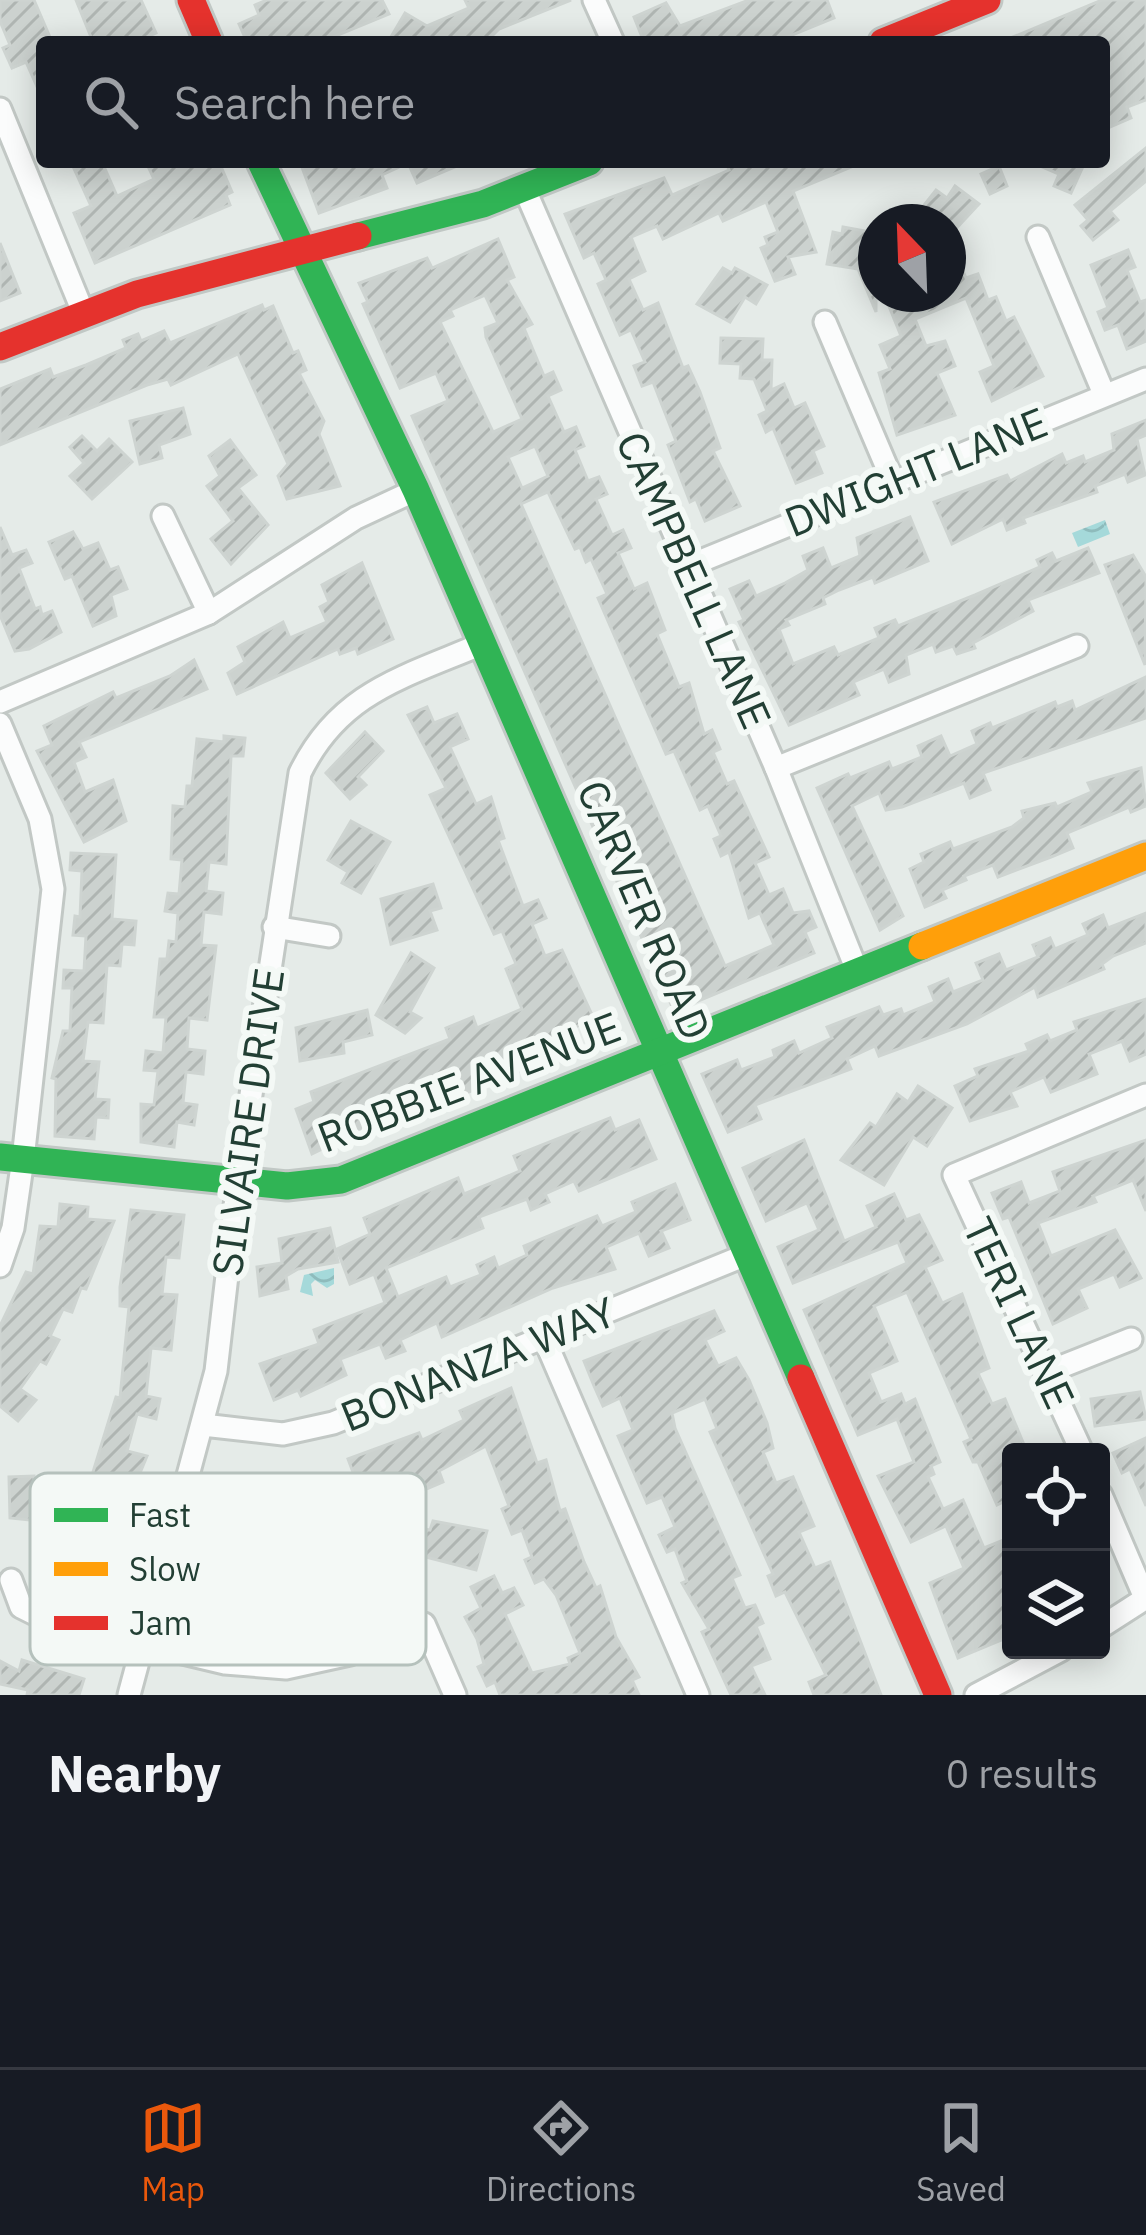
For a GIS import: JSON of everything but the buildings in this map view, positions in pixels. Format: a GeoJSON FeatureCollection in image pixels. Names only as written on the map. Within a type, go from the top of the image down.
{"type":"FeatureCollection","features":[{"type":"Feature","properties":{"kind":"street"},"geometry":{"type":"LineString","coordinates":[[190,0],[206,36]]}},
{"type":"Feature","properties":{"kind":"street"},"geometry":{"type":"LineString","coordinates":[[594,0],[610,36]]}},
{"type":"Feature","properties":{"kind":"street"},"geometry":{"type":"LineString","coordinates":[[898,36],[987,0]]}},
{"type":"Feature","properties":{"kind":"street"},"geometry":{"type":"LineString","coordinates":[[1,115],[83,312]]}},
{"type":"Feature","properties":{"kind":"street","name":"CARVER ROAD"},"geometry":{"type":"LineString","coordinates":[[264,168],[416,490],[938,1695]]}},
{"type":"Feature","properties":{"kind":"street"},"geometry":{"type":"LineString","coordinates":[[0,347],[83,312],[172,283],[302,254],[525,190],[575,168]]}},
{"type":"Feature","properties":{"kind":"street","name":"CAMPBELL LANE"},"geometry":{"type":"LineString","coordinates":[[525,190],[776,768],[858,973]]}},
{"type":"Feature","properties":{"kind":"street"},"geometry":{"type":"LineString","coordinates":[[1039,237],[1104,394]]}},
{"type":"Feature","properties":{"kind":"street"},"geometry":{"type":"LineString","coordinates":[[825,322],[893,482]]}},
{"type":"Feature","properties":{"kind":"street","name":"DWIGHT LANE"},"geometry":{"type":"LineString","coordinates":[[686,567],[1146,379]]}},
{"type":"Feature","properties":{"kind":"street"},"geometry":{"type":"LineString","coordinates":[[0,702],[209,613],[356,518],[416,490]]}},
{"type":"Feature","properties":{"kind":"street"},"geometry":{"type":"LineString","coordinates":[[164,516],[209,613]]}},
{"type":"Feature","properties":{"kind":"street","name":"SILVAIRE DRIVE"},"geometry":{"type":"LineString","coordinates":[[190,1473],[216,1371],[238,1180],[300,773],[325,729],[363,695],[484,644]]}},
{"type":"Feature","properties":{"kind":"street"},"geometry":{"type":"LineString","coordinates":[[776,768],[1078,646]]}},
{"type":"Feature","properties":{"kind":"street"},"geometry":{"type":"LineString","coordinates":[[0,724],[40,819],[53,889],[12,1158],[14,1228],[0,1266]]}},
{"type":"Feature","properties":{"kind":"street","name":"ROBBIE AVENUE"},"geometry":{"type":"LineString","coordinates":[[12,1158],[287,1186],[341,1180],[1146,856]]}},
{"type":"Feature","properties":{"kind":"street"},"geometry":{"type":"LineString","coordinates":[[274,927],[329,936]]}},
{"type":"Feature","properties":{"kind":"street","name":"TERI LANE"},"geometry":{"type":"LineString","coordinates":[[1078,1443],[954,1175],[1146,1095]]}},
{"type":"Feature","properties":{"kind":"street","name":"BONANZA WAY"},"geometry":{"type":"LineString","coordinates":[[203,1425],[246,1434],[308,1430],[746,1256]]}},
{"type":"Feature","properties":{"kind":"street"},"geometry":{"type":"LineString","coordinates":[[544,1338],[698,1695]]}},
{"type":"Feature","properties":{"kind":"street"},"geometry":{"type":"LineString","coordinates":[[1048,1372],[1131,1339]]}},
{"type":"Feature","properties":{"kind":"street"},"geometry":{"type":"LineString","coordinates":[[1110,1516],[1146,1598],[1110,1621]]}},
{"type":"Feature","properties":{"kind":"street"},"geometry":{"type":"LineString","coordinates":[[11,1580],[21,1607],[30,1612]]}},
{"type":"Feature","properties":{"kind":"street"},"geometry":{"type":"LineString","coordinates":[[426,1629],[455,1695]]}},
{"type":"Feature","properties":{"kind":"street"},"geometry":{"type":"LineString","coordinates":[[976,1695],[1044,1659]]}},
{"type":"Feature","properties":{"kind":"street","name":"SILVAIRE DRIVE"},"geometry":{"type":"LineString","coordinates":[[129,1695],[137,1665]]}},
{"type":"Feature","properties":{"kind":"street"},"geometry":{"type":"LineString","coordinates":[[249,1665],[300,1665]]}},
{"type":"Feature","properties":{"kind":"water"},"geometry":{"type":"Polygon","coordinates":[[[1105,520],[1110,534],[1078,547],[1072,533],[1105,520]]]}},
{"type":"Feature","properties":{"kind":"water"},"geometry":{"type":"Polygon","coordinates":[[[334,1268],[334,1284],[327,1288],[315,1280],[313,1296],[300,1292],[304,1275],[334,1268]]]}},
{"type":"Feature","properties":{"kind":"traffic: fast"},"geometry":{"type":"LineString","coordinates":[[264,168],[416,490],[801,1378]]}},
{"type":"Feature","properties":{"kind":"traffic: fast"},"geometry":{"type":"LineString","coordinates":[[358,236],[483,204],[574,168]]}},
{"type":"Feature","properties":{"kind":"traffic: fast"},"geometry":{"type":"LineString","coordinates":[[0,1157],[287,1186],[341,1180],[922,946]]}},
{"type":"Feature","properties":{"kind":"traffic: slow"},"geometry":{"type":"LineString","coordinates":[[922,946],[1146,856]]}},
{"type":"Feature","properties":{"kind":"traffic: jam"},"geometry":{"type":"LineString","coordinates":[[191,0],[206,36]]}},
{"type":"Feature","properties":{"kind":"traffic: jam"},"geometry":{"type":"LineString","coordinates":[[898,36],[987,0]]}},
{"type":"Feature","properties":{"kind":"traffic: jam"},"geometry":{"type":"LineString","coordinates":[[0,347],[137,294],[358,236]]}},
{"type":"Feature","properties":{"kind":"traffic: jam"},"geometry":{"type":"LineString","coordinates":[[801,1378],[938,1695]]}}]}
